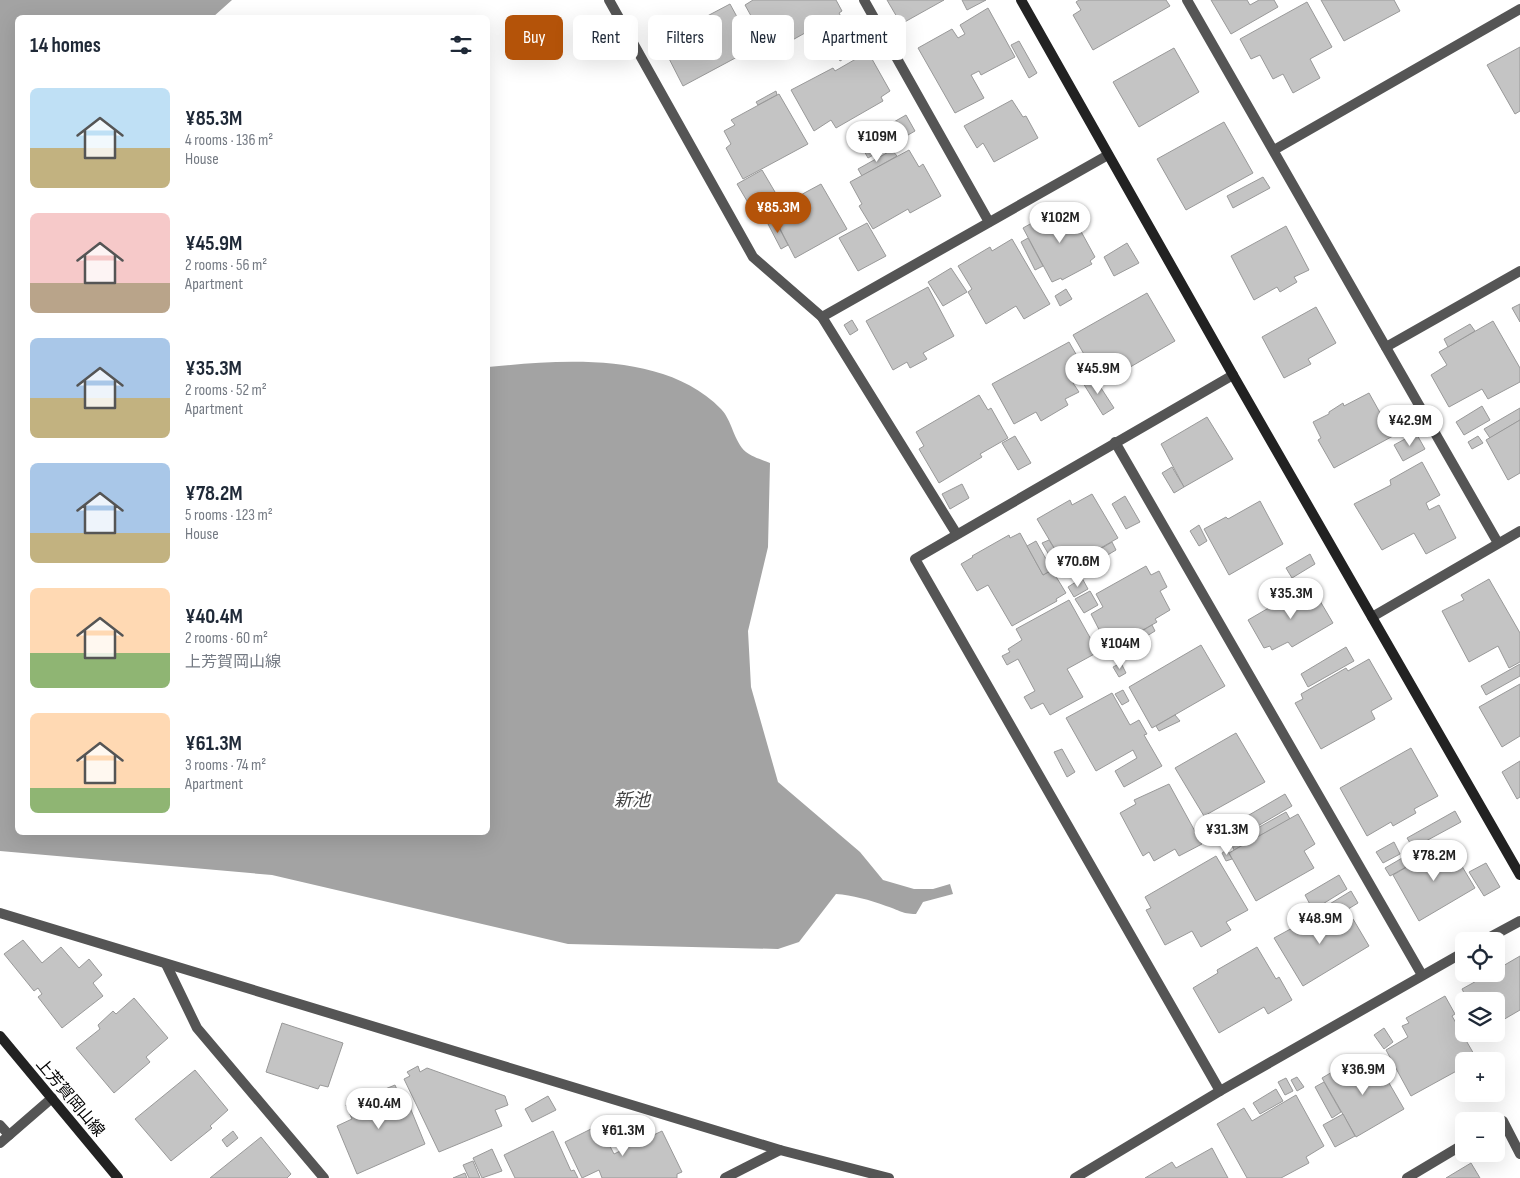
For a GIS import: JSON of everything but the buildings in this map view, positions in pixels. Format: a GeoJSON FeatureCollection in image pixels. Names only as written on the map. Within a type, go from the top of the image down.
{"type":"FeatureCollection","features":[{"type":"Feature","properties":{"kind":"street"},"geometry":{"type":"LineString","coordinates":[[609,0],[754,257],[822,317],[956,533]]}},
{"type":"Feature","properties":{"kind":"street"},"geometry":{"type":"LineString","coordinates":[[864,0],[989,222]]}},
{"type":"Feature","properties":{"kind":"street"},"geometry":{"type":"LineString","coordinates":[[1021,0],[1233,375],[1520,875]]}},
{"type":"Feature","properties":{"kind":"street"},"geometry":{"type":"LineString","coordinates":[[1187,0],[1498,544]]}},
{"type":"Feature","properties":{"kind":"street"},"geometry":{"type":"LineString","coordinates":[[1274,150],[1520,9]]}},
{"type":"Feature","properties":{"kind":"street"},"geometry":{"type":"LineString","coordinates":[[822,317],[1108,155]]}},
{"type":"Feature","properties":{"kind":"street"},"geometry":{"type":"LineString","coordinates":[[1386,347],[1520,271]]}},
{"type":"Feature","properties":{"kind":"street"},"geometry":{"type":"LineString","coordinates":[[1220,1091],[916,559],[956,533],[1233,375]]}},
{"type":"Feature","properties":{"kind":"street"},"geometry":{"type":"LineString","coordinates":[[1115,442],[1422,975]]}},
{"type":"Feature","properties":{"kind":"street"},"geometry":{"type":"LineString","coordinates":[[1372,617],[1520,531]]}},
{"type":"Feature","properties":{"kind":"street"},"geometry":{"type":"LineString","coordinates":[[0,913],[780,1150],[889,1178]]}},
{"type":"Feature","properties":{"kind":"street"},"geometry":{"type":"LineString","coordinates":[[1500,932],[1520,921]]}},
{"type":"Feature","properties":{"kind":"street"},"geometry":{"type":"LineString","coordinates":[[1075,1178],[1220,1091],[1455,957]]}},
{"type":"Feature","properties":{"kind":"street"},"geometry":{"type":"LineString","coordinates":[[166,964],[197,1028],[324,1178]]}},
{"type":"Feature","properties":{"kind":"street","name":"上芳賀岡山線"},"geometry":{"type":"LineString","coordinates":[[0,1036],[118,1178]]}},
{"type":"Feature","properties":{"kind":"street"},"geometry":{"type":"LineString","coordinates":[[0,1143],[52,1098]]}},
{"type":"Feature","properties":{"kind":"street"},"geometry":{"type":"LineString","coordinates":[[0,1125],[9,1135]]}},
{"type":"Feature","properties":{"kind":"street"},"geometry":{"type":"LineString","coordinates":[[1505,1125],[1520,1154]]}},
{"type":"Feature","properties":{"kind":"street"},"geometry":{"type":"LineString","coordinates":[[1407,1178],[1455,1149]]}},
{"type":"Feature","properties":{"kind":"street"},"geometry":{"type":"LineString","coordinates":[[725,1178],[780,1150]]}},
{"type":"Feature","properties":{"kind":"water","name":"新池"},"geometry":{"type":"Polygon","coordinates":[[[0,0],[232,0],[215,15],[15,15],[15,835],[490,835],[490,367],[548,362],[611,364],[642,368],[671,377],[698,390],[725,414],[742,448],[754,457],[770,463],[768,547],[748,631],[751,687],[778,782],[860,852],[883,880],[914,889],[933,889],[950,884],[953,894],[923,902],[916,914],[911,914],[861,898],[836,894],[799,942],[778,949],[568,944],[272,875],[0,851],[0,0]]]}}]}
